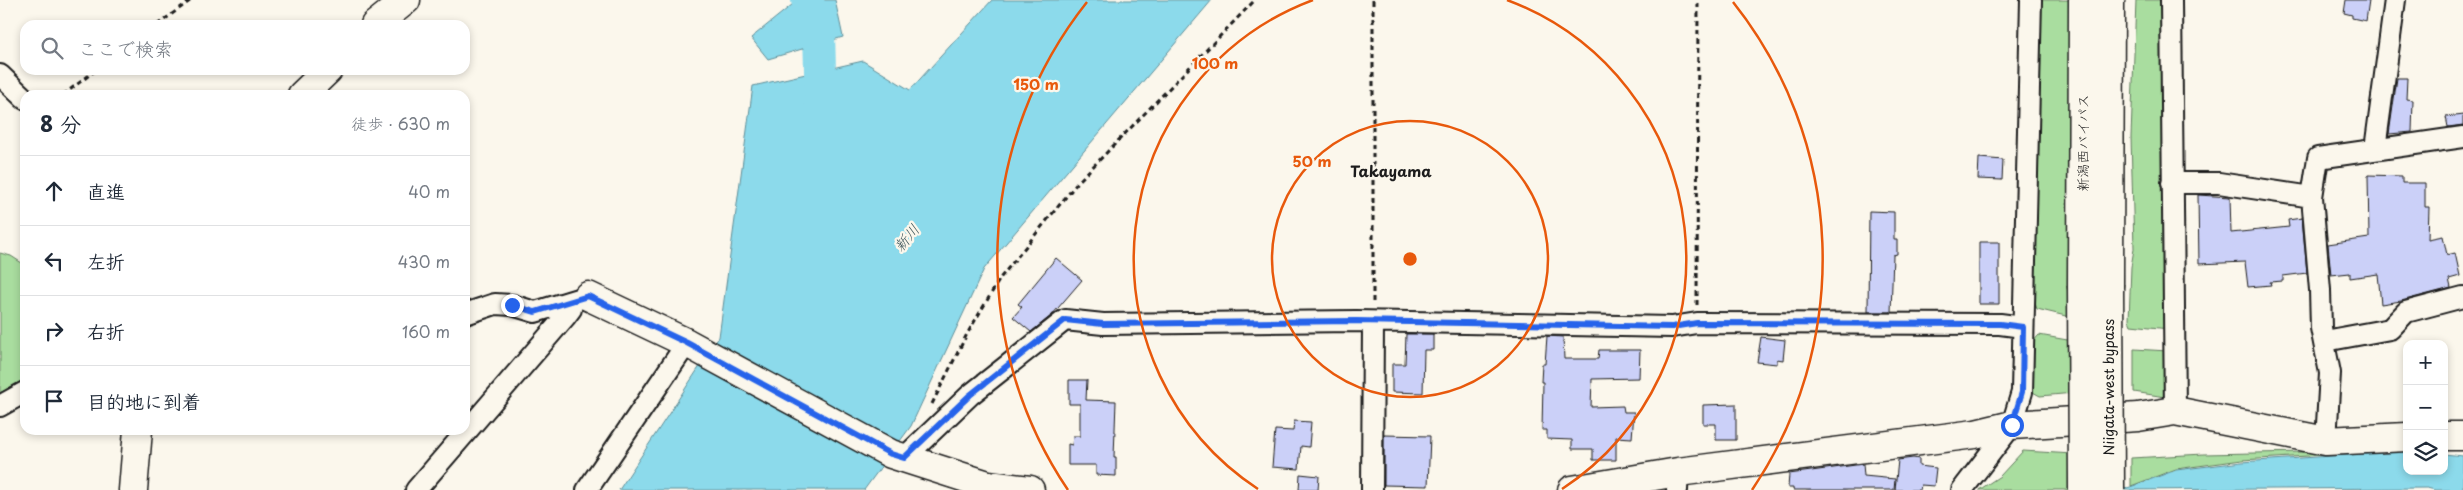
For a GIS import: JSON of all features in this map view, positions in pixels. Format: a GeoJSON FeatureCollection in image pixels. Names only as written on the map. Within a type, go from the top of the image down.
{"type":"FeatureCollection","features":[{"type":"Feature","properties":{"kind":"main road"},"geometry":{"type":"LineString","coordinates":[[381,20],[406,0]]}},
{"type":"Feature","properties":{"kind":"main road","name":"新潟西バイパス"},"geometry":{"type":"LineString","coordinates":[[2082,286],[2083,0]]}},
{"type":"Feature","properties":{"kind":"main road","name":"新潟西バイパス"},"geometry":{"type":"LineString","coordinates":[[2109,284],[2110,0]]}},
{"type":"Feature","properties":{"kind":"main road"},"geometry":{"type":"LineString","coordinates":[[307,90],[323,75]]}},
{"type":"Feature","properties":{"kind":"main road","name":"Niigata-west bypass"},"geometry":{"type":"LineString","coordinates":[[2109,284],[2110,490]]}},
{"type":"Feature","properties":{"kind":"main road","name":"Niigata-west bypass"},"geometry":{"type":"LineString","coordinates":[[2082,286],[2083,490]]}},
{"type":"Feature","properties":{"kind":"main road"},"geometry":{"type":"LineString","coordinates":[[580,298],[687,343],[898,456],[988,485],[1030,490]]}},
{"type":"Feature","properties":{"kind":"main road"},"geometry":{"type":"LineString","coordinates":[[1572,490],[1677,481],[1975,434],[2012,425],[2138,417],[2175,411],[2326,441],[2403,437]]}},
{"type":"Feature","properties":{"kind":"main road"},"geometry":{"type":"LineString","coordinates":[[133,490],[138,435]]}},
{"type":"Feature","properties":{"kind":"main road"},"geometry":{"type":"LineString","coordinates":[[2448,436],[2463,436]]}},
{"type":"Feature","properties":{"kind":"street"},"geometry":{"type":"LineString","coordinates":[[1962,490],[2012,425],[2022,392],[2031,0]]}},
{"type":"Feature","properties":{"kind":"street"},"geometry":{"type":"LineString","coordinates":[[2171,0],[2175,411]]}},
{"type":"Feature","properties":{"kind":"street"},"geometry":{"type":"LineString","coordinates":[[2375,149],[2395,0]]}},
{"type":"Feature","properties":{"kind":"street"},"geometry":{"type":"LineString","coordinates":[[3,86],[20,96]]}},
{"type":"Feature","properties":{"kind":"street"},"geometry":{"type":"LineString","coordinates":[[2326,441],[2330,373],[2321,328],[2320,290],[2312,197],[2318,158],[2463,137]]}},
{"type":"Feature","properties":{"kind":"street"},"geometry":{"type":"LineString","coordinates":[[2172,183],[2218,183],[2312,197]]}},
{"type":"Feature","properties":{"kind":"street"},"geometry":{"type":"LineString","coordinates":[[2325,341],[2390,329],[2406,312],[2463,297]]}},
{"type":"Feature","properties":{"kind":"street"},"geometry":{"type":"LineString","coordinates":[[470,312],[495,304],[512,305],[535,312],[580,298]]}},
{"type":"Feature","properties":{"kind":"street"},"geometry":{"type":"LineString","coordinates":[[470,427],[580,298]]}},
{"type":"Feature","properties":{"kind":"street"},"geometry":{"type":"LineString","coordinates":[[898,456],[970,395],[1065,320],[1103,324],[1356,321],[1373,323],[1672,327],[1697,323],[1990,324],[2023,327]]}},
{"type":"Feature","properties":{"kind":"street"},"geometry":{"type":"LineString","coordinates":[[1372,490],[1373,323]]}},
{"type":"Feature","properties":{"kind":"street"},"geometry":{"type":"LineString","coordinates":[[587,490],[687,343]]}},
{"type":"Feature","properties":{"kind":"street"},"geometry":{"type":"LineString","coordinates":[[0,406],[20,395]]}},
{"type":"Feature","properties":{"kind":"street"},"geometry":{"type":"LineString","coordinates":[[416,490],[463,435]]}},
{"type":"Feature","properties":{"kind":"path"},"geometry":{"type":"LineString","coordinates":[[164,20],[190,0]]}},
{"type":"Feature","properties":{"kind":"path"},"geometry":{"type":"LineString","coordinates":[[931,405],[967,334],[1001,277],[1078,182],[1255,0]]}},
{"type":"Feature","properties":{"kind":"path"},"geometry":{"type":"LineString","coordinates":[[1373,0],[1373,323]]}},
{"type":"Feature","properties":{"kind":"path"},"geometry":{"type":"LineString","coordinates":[[1697,323],[1698,0]]}},
{"type":"Feature","properties":{"kind":"path"},"geometry":{"type":"LineString","coordinates":[[70,90],[89,75]]}},
{"type":"Feature","properties":{"kind":"green space"},"geometry":{"type":"Polygon","coordinates":[[[2037,0],[2073,0],[2074,318],[2037,309],[2033,297],[2037,0]]]}},
{"type":"Feature","properties":{"kind":"green space"},"geometry":{"type":"Polygon","coordinates":[[[2136,0],[2167,0],[2169,329],[2131,325],[2129,320],[2131,267],[2134,249],[2131,137],[2136,0]]]}},
{"type":"Feature","properties":{"kind":"green space"},"geometry":{"type":"Polygon","coordinates":[[[0,253],[11,256],[20,262],[20,382],[0,393],[0,253]]]}},
{"type":"Feature","properties":{"kind":"green space"},"geometry":{"type":"Polygon","coordinates":[[[2039,335],[2073,341],[2074,393],[2040,396],[2031,391],[2032,343],[2039,335]]]}},
{"type":"Feature","properties":{"kind":"green space"},"geometry":{"type":"Polygon","coordinates":[[[2134,349],[2168,351],[2165,397],[2134,392],[2134,349]]]}},
{"type":"Feature","properties":{"kind":"green space"},"geometry":{"type":"Polygon","coordinates":[[[2403,450],[2242,460],[2176,469],[2131,486],[2131,458],[2204,454],[2403,450]]]}},
{"type":"Feature","properties":{"kind":"green space"},"geometry":{"type":"Polygon","coordinates":[[[2023,451],[2073,454],[2073,490],[1979,490],[2000,476],[2023,451]]]}},
{"type":"Feature","properties":{"kind":"water"},"geometry":{"type":"Polygon","coordinates":[[[798,0],[835,0],[843,37],[768,59],[751,38],[798,0]]]}},
{"type":"Feature","properties":{"kind":"water","name":"新川"},"geometry":{"type":"Polygon","coordinates":[[[992,0],[1212,0],[984,269],[911,426],[864,490],[619,490],[719,337],[753,86],[863,61],[910,90],[992,0]]]}},
{"type":"Feature","properties":{"kind":"water"},"geometry":{"type":"Polygon","coordinates":[[[2403,451],[2403,475],[2448,475],[2448,454],[2463,456],[2463,490],[2435,490],[2427,488],[2122,490],[2176,470],[2242,462],[2403,451]]]}},
{"type":"Feature","properties":{"kind":"building"},"geometry":{"type":"Polygon","coordinates":[[[2346,0],[2369,0],[2366,21],[2352,18],[2352,15],[2344,13],[2346,0]]]}},
{"type":"Feature","properties":{"kind":"building"},"geometry":{"type":"Polygon","coordinates":[[[2397,78],[2407,78],[2406,99],[2413,100],[2412,132],[2389,134],[2397,78]]]}},
{"type":"Feature","properties":{"kind":"building"},"geometry":{"type":"Polygon","coordinates":[[[2463,115],[2463,125],[2448,127],[2446,117],[2463,115]]]}},
{"type":"Feature","properties":{"kind":"building"},"geometry":{"type":"Polygon","coordinates":[[[1979,158],[2003,160],[2002,180],[1978,179],[1979,158]]]}},
{"type":"Feature","properties":{"kind":"building"},"geometry":{"type":"Polygon","coordinates":[[[2368,175],[2402,176],[2402,183],[2425,183],[2425,207],[2429,207],[2428,239],[2443,236],[2447,255],[2455,253],[2460,276],[2449,279],[2451,288],[2401,301],[2381,304],[2378,274],[2350,278],[2350,273],[2331,275],[2328,244],[2369,238],[2368,175]]]}},
{"type":"Feature","properties":{"kind":"building"},"geometry":{"type":"Polygon","coordinates":[[[2198,195],[2230,197],[2231,233],[2289,227],[2288,220],[2302,218],[2307,273],[2283,276],[2283,281],[2270,282],[2271,285],[2248,287],[2245,262],[2199,264],[2198,195]]]}},
{"type":"Feature","properties":{"kind":"building"},"geometry":{"type":"Polygon","coordinates":[[[1869,211],[1894,212],[1894,240],[1897,240],[1897,254],[1893,255],[1891,312],[1868,312],[1869,211]]]}},
{"type":"Feature","properties":{"kind":"building"},"geometry":{"type":"Polygon","coordinates":[[[1979,242],[1999,242],[1999,304],[1979,304],[1979,242]]]}},
{"type":"Feature","properties":{"kind":"building"},"geometry":{"type":"Polygon","coordinates":[[[1056,258],[1082,280],[1052,315],[1031,332],[1013,317],[1022,307],[1018,304],[1056,258]]]}},
{"type":"Feature","properties":{"kind":"building"},"geometry":{"type":"Polygon","coordinates":[[[1406,334],[1433,334],[1433,350],[1424,350],[1423,393],[1392,392],[1392,364],[1405,364],[1406,334]]]}},
{"type":"Feature","properties":{"kind":"building"},"geometry":{"type":"Polygon","coordinates":[[[1547,336],[1563,337],[1564,359],[1598,359],[1599,350],[1640,350],[1639,378],[1592,379],[1591,407],[1623,406],[1624,412],[1634,412],[1632,438],[1616,437],[1616,460],[1593,460],[1593,449],[1572,449],[1572,440],[1547,439],[1547,430],[1542,430],[1543,382],[1541,382],[1542,364],[1545,364],[1547,336]]]}},
{"type":"Feature","properties":{"kind":"building"},"geometry":{"type":"Polygon","coordinates":[[[1761,337],[1785,340],[1783,360],[1777,359],[1777,364],[1757,362],[1761,337]]]}},
{"type":"Feature","properties":{"kind":"building"},"geometry":{"type":"Polygon","coordinates":[[[1069,380],[1087,380],[1086,400],[1116,401],[1114,457],[1116,457],[1116,476],[1096,475],[1096,465],[1068,465],[1068,444],[1072,445],[1073,436],[1080,436],[1080,404],[1069,404],[1069,380]]]}},
{"type":"Feature","properties":{"kind":"building"},"geometry":{"type":"Polygon","coordinates":[[[1736,404],[1736,440],[1716,440],[1716,424],[1703,424],[1703,405],[1736,404]]]}},
{"type":"Feature","properties":{"kind":"building"},"geometry":{"type":"Polygon","coordinates":[[[1294,421],[1311,422],[1309,447],[1301,446],[1299,469],[1272,467],[1275,430],[1293,431],[1294,421]]]}},
{"type":"Feature","properties":{"kind":"building"},"geometry":{"type":"Polygon","coordinates":[[[1384,435],[1430,436],[1428,486],[1384,485],[1384,435]]]}},
{"type":"Feature","properties":{"kind":"building"},"geometry":{"type":"Polygon","coordinates":[[[1919,459],[1919,466],[1936,468],[1934,486],[1921,485],[1920,490],[1895,490],[1898,460],[1919,459]]]}},
{"type":"Feature","properties":{"kind":"building"},"geometry":{"type":"Polygon","coordinates":[[[1863,464],[1864,476],[1895,479],[1894,490],[1793,490],[1793,488],[1788,488],[1789,474],[1863,464]]]}},
{"type":"Feature","properties":{"kind":"building"},"geometry":{"type":"Polygon","coordinates":[[[1300,474],[1319,476],[1318,490],[1299,490],[1300,474]]]}},
{"type":"Feature","properties":{"kind":"waterway"},"geometry":{"type":"LineString","coordinates":[[807,0],[819,30],[821,114]]}},
{"type":"Feature","properties":{"kind":"district","name":"Takayama"},"geometry":{"type":"Point","coordinates":[1391,172]}},
{"type":"Feature","properties":{"kind":"route"},"geometry":{"type":"LineString","coordinates":[[512,305],[535,312],[588,296],[687,343],[891,454],[904,458],[970,395],[1065,320],[1103,324],[1356,321],[1373,323],[1672,327],[1697,323],[2000,324],[2023,327],[2022,392],[2012,425]]}}]}
